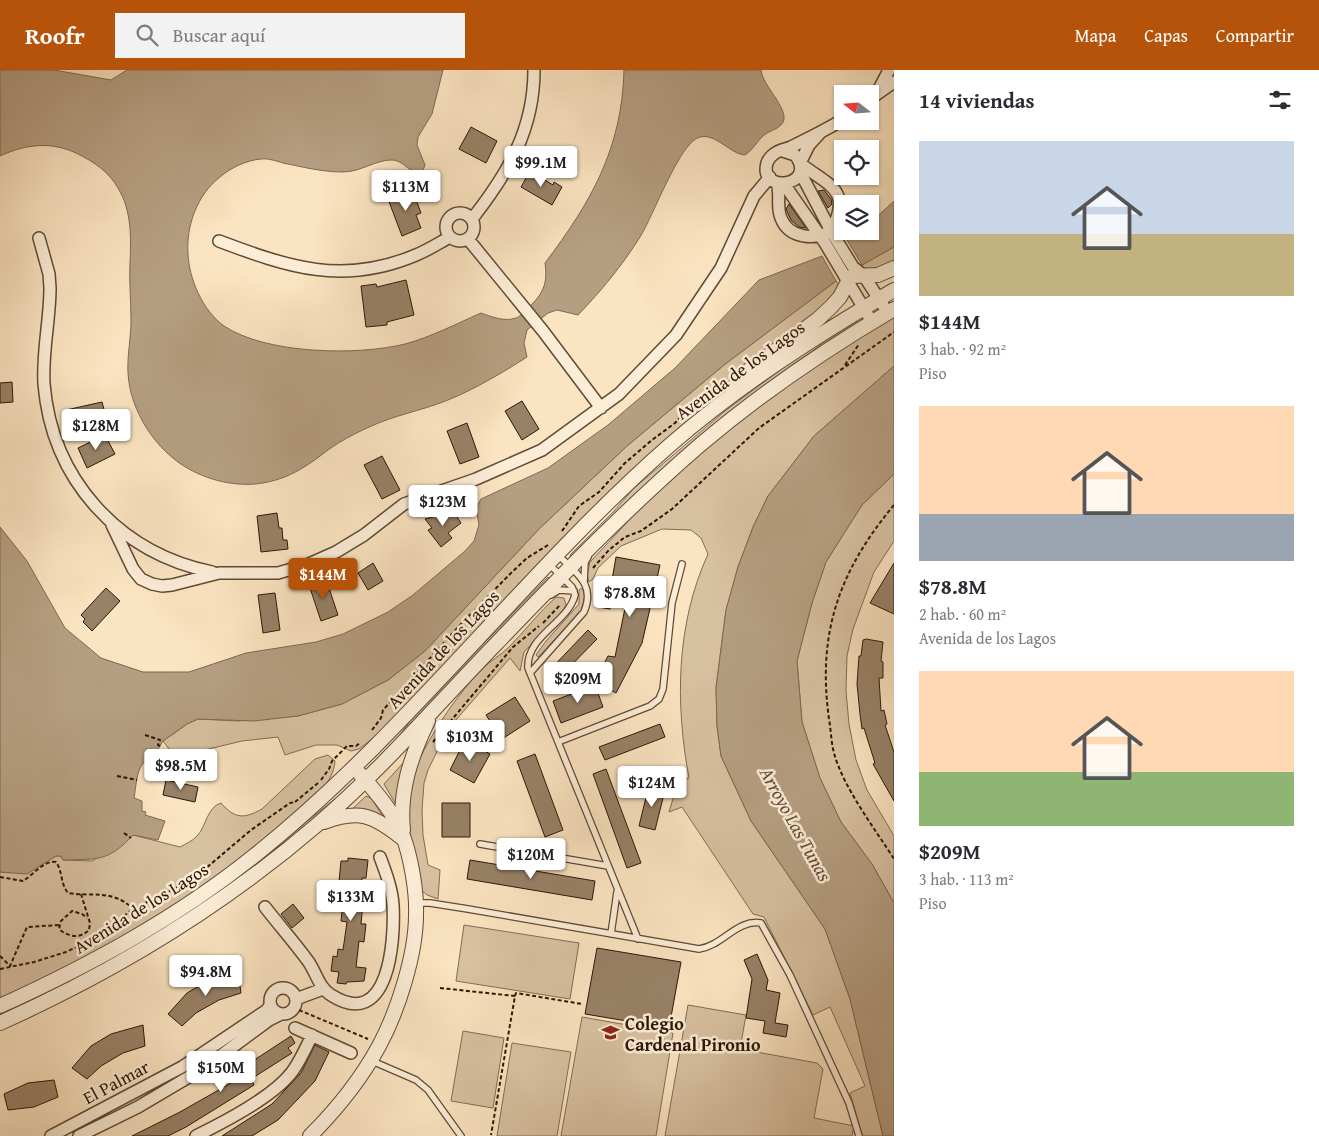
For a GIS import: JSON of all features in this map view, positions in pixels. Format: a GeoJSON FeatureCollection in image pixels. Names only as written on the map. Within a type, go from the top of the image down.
{"type":"FeatureCollection","features":[{"type":"Feature","properties":{"kind":"street"},"geometry":{"type":"LineString","coordinates":[[472,219],[460,213],[451,216],[446,224],[447,234],[459,241],[468,239],[474,232],[472,219],[499,184],[528,125],[532,106],[534,70]]}},
{"type":"Feature","properties":{"kind":"street"},"geometry":{"type":"LineString","coordinates":[[879,87],[889,70]]}},
{"type":"Feature","properties":{"kind":"street"},"geometry":{"type":"LineString","coordinates":[[879,93],[894,82]]}},
{"type":"Feature","properties":{"kind":"street"},"geometry":{"type":"LineString","coordinates":[[834,125],[820,134],[774,154],[768,162],[767,168],[891,311]]}},
{"type":"Feature","properties":{"kind":"street"},"geometry":{"type":"LineString","coordinates":[[39,238],[50,274],[50,306],[45,348],[44,383],[53,433],[72,473],[112,524],[133,569],[141,579],[162,586],[219,573],[278,572],[295,569],[322,559],[364,535],[404,504],[485,476],[542,450],[601,408],[642,372],[676,335],[721,268],[754,196],[777,181],[794,181],[809,145],[820,134]]}},
{"type":"Feature","properties":{"kind":"street"},"geometry":{"type":"LineString","coordinates":[[783,151],[792,153],[800,167],[846,278],[872,322]]}},
{"type":"Feature","properties":{"kind":"street"},"geometry":{"type":"LineString","coordinates":[[800,167],[831,184],[835,190],[839,202],[828,237]]}},
{"type":"Feature","properties":{"kind":"street"},"geometry":{"type":"LineString","coordinates":[[777,181],[780,217],[790,231],[800,235],[828,237]]}},
{"type":"Feature","properties":{"kind":"street"},"geometry":{"type":"LineString","coordinates":[[219,241],[268,260],[293,267],[342,272],[384,265],[416,255],[450,237]]}},
{"type":"Feature","properties":{"kind":"street"},"geometry":{"type":"LineString","coordinates":[[468,239],[543,331],[601,408]]}},
{"type":"Feature","properties":{"kind":"street"},"geometry":{"type":"LineString","coordinates":[[858,271],[878,275],[894,268]]}},
{"type":"Feature","properties":{"kind":"street"},"geometry":{"type":"LineString","coordinates":[[846,278],[853,276],[858,271]]}},
{"type":"Feature","properties":{"kind":"street"},"geometry":{"type":"LineString","coordinates":[[712,410],[748,371],[817,320],[831,307],[840,297],[846,278]]}},
{"type":"Feature","properties":{"kind":"street","name":"Avenida de los Lagos"},"geometry":{"type":"LineString","coordinates":[[0,1006],[93,961],[149,929],[206,892],[238,868],[307,811],[355,768],[600,511],[670,446],[712,410],[775,364],[894,290]]}},
{"type":"Feature","properties":{"kind":"street","name":"Avenida de los Lagos"},"geometry":{"type":"LineString","coordinates":[[0,1023],[99,975],[171,933],[270,863],[318,824],[365,780],[566,572],[701,444],[753,402],[891,311]]}},
{"type":"Feature","properties":{"kind":"street"},"geometry":{"type":"LineString","coordinates":[[112,524],[145,547],[166,558],[188,566],[219,573]]}},
{"type":"Feature","properties":{"kind":"street"},"geometry":{"type":"LineString","coordinates":[[126,555],[130,549],[136,546],[145,547]]}},
{"type":"Feature","properties":{"kind":"street"},"geometry":{"type":"LineString","coordinates":[[186,580],[189,570],[188,566]]}},
{"type":"Feature","properties":{"kind":"street"},"geometry":{"type":"LineString","coordinates":[[310,1136],[333,1113],[370,1061],[379,1046],[399,997],[414,939],[416,903],[401,811],[403,789],[416,748],[434,709]]}},
{"type":"Feature","properties":{"kind":"street"},"geometry":{"type":"LineString","coordinates":[[355,768],[384,803],[404,837]]}},
{"type":"Feature","properties":{"kind":"street"},"geometry":{"type":"LineString","coordinates":[[318,824],[339,816],[355,813],[376,820],[404,837]]}},
{"type":"Feature","properties":{"kind":"street"},"geometry":{"type":"LineString","coordinates":[[265,907],[308,962],[323,989],[332,996],[359,1005],[368,1000],[382,983],[392,954],[393,904],[390,885],[380,857]]}},
{"type":"Feature","properties":{"kind":"street","name":"El Palmar"},"geometry":{"type":"LineString","coordinates":[[51,1136],[182,1067],[267,1010],[273,993],[280,988],[288,989],[295,1003],[289,1013],[280,1014],[269,1020],[204,1068],[101,1131],[79,1136]]}},
{"type":"Feature","properties":{"kind":"street"},"geometry":{"type":"LineString","coordinates":[[295,1003],[323,989]]}},
{"type":"Feature","properties":{"kind":"street"},"geometry":{"type":"LineString","coordinates":[[270,1005],[274,1011],[280,1014]]}},
{"type":"Feature","properties":{"kind":"street"},"geometry":{"type":"LineString","coordinates":[[295,1028],[351,1053]]}},
{"type":"Feature","properties":{"kind":"street"},"geometry":{"type":"LineString","coordinates":[[196,1136],[244,1110],[284,1080],[292,1072],[312,1035]]}},
{"type":"Feature","properties":{"kind":"street"},"geometry":{"type":"LineString","coordinates":[[182,1067],[189,1077]]}},
{"type":"Feature","properties":{"kind":"lane"},"geometry":{"type":"LineString","coordinates":[[530,673],[584,612],[589,594],[584,582],[585,562],[591,553],[622,524],[660,482]]}},
{"type":"Feature","properties":{"kind":"lane"},"geometry":{"type":"LineString","coordinates":[[554,560],[566,572],[584,582]]}},
{"type":"Feature","properties":{"kind":"lane"},"geometry":{"type":"LineString","coordinates":[[554,560],[566,572],[574,592],[574,600],[570,607],[535,645],[528,661],[530,673],[638,939]]}},
{"type":"Feature","properties":{"kind":"lane"},"geometry":{"type":"LineString","coordinates":[[558,742],[650,706],[658,699],[663,689],[672,603],[682,564]]}},
{"type":"Feature","properties":{"kind":"lane"},"geometry":{"type":"LineString","coordinates":[[478,662],[506,642],[555,591],[574,592]]}},
{"type":"Feature","properties":{"kind":"lane"},"geometry":{"type":"LineString","coordinates":[[480,844],[608,866]]}},
{"type":"Feature","properties":{"kind":"lane"},"geometry":{"type":"LineString","coordinates":[[610,934],[618,890]]}},
{"type":"Feature","properties":{"kind":"lane"},"geometry":{"type":"LineString","coordinates":[[416,903],[430,903],[468,909],[699,949],[706,948],[744,925],[752,922],[761,923],[790,975],[849,1103],[859,1136]]}},
{"type":"Feature","properties":{"kind":"lane"},"geometry":{"type":"LineString","coordinates":[[370,1061],[416,1080],[428,1090],[461,1136]]}},
{"type":"Feature","properties":{"kind":"path"},"geometry":{"type":"LineString","coordinates":[[584,582],[594,566],[608,550],[625,538],[641,531],[672,509],[759,428],[894,332]]}},
{"type":"Feature","properties":{"kind":"path"},"geometry":{"type":"LineString","coordinates":[[894,505],[875,527],[854,560],[836,601],[826,650],[827,704],[834,754],[849,788],[894,859]]}},
{"type":"Feature","properties":{"kind":"path"},"geometry":{"type":"LineString","coordinates":[[428,748],[439,732],[513,647],[538,627],[574,592]]}},
{"type":"Feature","properties":{"kind":"path"},"geometry":{"type":"LineString","coordinates":[[145,735],[160,740],[158,745],[161,746]]}},
{"type":"Feature","properties":{"kind":"path"},"geometry":{"type":"LineString","coordinates":[[117,776],[137,780]]}},
{"type":"Feature","properties":{"kind":"path"},"geometry":{"type":"LineString","coordinates":[[0,969],[34,962],[83,945],[94,939],[133,909],[192,880],[251,830],[290,803],[295,802],[307,811]]}},
{"type":"Feature","properties":{"kind":"path"},"geometry":{"type":"LineString","coordinates":[[124,833],[131,838]]}},
{"type":"Feature","properties":{"kind":"path"},"geometry":{"type":"LineString","coordinates":[[0,877],[23,881],[45,864],[51,861],[56,862],[59,866],[63,887],[68,893],[113,896],[123,899],[133,909]]}},
{"type":"Feature","properties":{"kind":"path"},"geometry":{"type":"LineString","coordinates":[[81,894],[90,923],[89,930],[81,936],[67,934],[59,929],[60,921],[72,911],[82,914],[87,918]]}},
{"type":"Feature","properties":{"kind":"path"},"geometry":{"type":"LineString","coordinates":[[10,966],[26,927],[59,925]]}},
{"type":"Feature","properties":{"kind":"path"},"geometry":{"type":"LineString","coordinates":[[0,956],[10,966]]}},
{"type":"Feature","properties":{"kind":"path"},"geometry":{"type":"LineString","coordinates":[[440,988],[515,996],[516,993],[582,1004]]}},
{"type":"Feature","properties":{"kind":"path"},"geometry":{"type":"LineString","coordinates":[[491,1135],[515,996]]}},
{"type":"Feature","properties":{"kind":"path"},"geometry":{"type":"LineString","coordinates":[[295,1003],[379,1046]]}},
{"type":"Feature","properties":{"kind":"shaded area"},"geometry":{"type":"Polygon","coordinates":[[[894,247],[894,264],[884,270],[864,270],[862,265],[894,247]]]}},
{"type":"Feature","properties":{"kind":"shaded area"},"geometry":{"type":"Polygon","coordinates":[[[836,281],[842,289],[713,405],[386,728],[359,749],[351,751],[337,745],[316,745],[285,755],[278,737],[242,741],[192,753],[172,753],[163,741],[187,724],[198,719],[238,721],[298,716],[342,704],[388,680],[425,651],[539,529],[627,446],[724,365],[836,281]]]}},
{"type":"Feature","properties":{"kind":"shaded area"},"geometry":{"type":"Polygon","coordinates":[[[894,315],[894,366],[814,436],[768,496],[753,527],[738,567],[726,610],[716,688],[717,726],[721,756],[751,821],[825,929],[850,999],[883,1136],[862,1136],[850,1093],[865,1086],[830,1007],[813,1015],[764,917],[753,914],[682,807],[669,812],[678,782],[689,778],[684,750],[680,693],[681,664],[690,608],[697,581],[708,554],[701,538],[691,530],[662,529],[621,546],[598,568],[593,579],[589,582],[587,575],[590,562],[645,504],[718,438],[775,395],[894,315]]]}},
{"type":"Feature","properties":{"kind":"shaded area"},"geometry":{"type":"Polygon","coordinates":[[[855,319],[857,321],[821,344],[796,366],[729,415],[638,492],[571,557],[570,555],[633,489],[725,411],[806,351],[855,319]]]}},
{"type":"Feature","properties":{"kind":"shaded area"},"geometry":{"type":"Polygon","coordinates":[[[894,474],[894,541],[874,572],[853,629],[847,656],[846,691],[849,724],[856,760],[867,790],[894,836],[894,903],[872,864],[841,822],[820,778],[802,722],[797,661],[812,603],[826,562],[862,505],[894,474]]]}},
{"type":"Feature","properties":{"kind":"shaded area"},"geometry":{"type":"Polygon","coordinates":[[[548,577],[549,579],[465,670],[400,735],[415,714],[548,577]]]}},
{"type":"Feature","properties":{"kind":"shaded area"},"geometry":{"type":"Polygon","coordinates":[[[582,588],[585,596],[581,612],[538,657],[536,655],[546,641],[579,604],[579,590],[582,588]]]}},
{"type":"Feature","properties":{"kind":"shaded area"},"geometry":{"type":"Polygon","coordinates":[[[556,597],[564,598],[566,605],[563,611],[524,652],[520,671],[510,658],[448,729],[428,770],[424,783],[423,835],[428,865],[440,870],[438,899],[427,895],[421,890],[410,834],[408,806],[417,764],[432,735],[452,705],[473,679],[485,666],[503,653],[556,597]]]}},
{"type":"Feature","properties":{"kind":"shaded area"},"geometry":{"type":"Polygon","coordinates":[[[328,755],[335,761],[333,770],[330,778],[318,794],[222,872],[151,920],[77,962],[0,998],[0,872],[27,873],[56,856],[61,856],[63,860],[92,861],[133,835],[180,847],[197,836],[216,805],[221,803],[235,815],[250,815],[262,809],[315,759],[328,755]]]}},
{"type":"Feature","properties":{"kind":"shaded area"},"geometry":{"type":"Polygon","coordinates":[[[404,762],[398,808],[384,784],[404,762]]]}},
{"type":"Feature","properties":{"kind":"shaded area"},"geometry":{"type":"Polygon","coordinates":[[[346,790],[342,798],[216,897],[128,954],[0,1017],[0,1010],[275,847],[346,790]]]}},
{"type":"Feature","properties":{"kind":"shaded area"},"geometry":{"type":"Polygon","coordinates":[[[366,796],[371,798],[384,818],[349,812],[366,796]]]}},
{"type":"Feature","properties":{"kind":"shaded area"},"geometry":{"type":"Polygon","coordinates":[[[464,925],[579,943],[570,999],[456,981],[464,925]]]}},
{"type":"Feature","properties":{"kind":"shaded area"},"geometry":{"type":"Polygon","coordinates":[[[688,1005],[746,1015],[740,1049],[817,1063],[823,1069],[814,1118],[854,1126],[852,1136],[665,1136],[688,1005]]]}},
{"type":"Feature","properties":{"kind":"shaded area"},"geometry":{"type":"Polygon","coordinates":[[[582,1017],[673,1033],[656,1136],[561,1136],[582,1017]]]}},
{"type":"Feature","properties":{"kind":"shaded area"},"geometry":{"type":"Polygon","coordinates":[[[463,1031],[504,1038],[493,1108],[451,1101],[463,1031]]]}},
{"type":"Feature","properties":{"kind":"shaded area"},"geometry":{"type":"Polygon","coordinates":[[[512,1043],[571,1052],[557,1136],[497,1136],[512,1043]]]}},
{"type":"Feature","properties":{"kind":"water"},"geometry":{"type":"Polygon","coordinates":[[[0,70],[54,70],[111,80],[127,70],[443,70],[432,114],[418,137],[417,145],[425,165],[423,170],[415,172],[393,160],[381,161],[356,170],[343,172],[313,169],[269,159],[256,160],[239,165],[224,174],[212,184],[199,202],[189,233],[189,264],[198,294],[216,320],[242,335],[263,342],[312,350],[362,350],[405,344],[424,338],[481,313],[503,319],[518,317],[541,293],[546,277],[545,263],[590,196],[601,173],[617,125],[622,98],[624,70],[761,70],[766,84],[781,107],[784,120],[779,127],[764,135],[745,155],[739,154],[712,138],[700,137],[692,142],[667,181],[640,237],[619,268],[578,315],[557,310],[548,313],[527,330],[524,343],[527,357],[458,396],[387,420],[357,433],[285,477],[258,484],[238,484],[227,483],[198,474],[177,461],[156,441],[139,415],[130,387],[128,373],[131,320],[130,234],[128,215],[123,197],[114,182],[101,168],[84,157],[68,150],[58,147],[39,146],[20,149],[0,156],[0,70]]]}},
{"type":"Feature","properties":{"kind":"water"},"geometry":{"type":"Polygon","coordinates":[[[894,201],[894,247],[862,265],[847,240],[879,240],[879,215],[894,201]]]}},
{"type":"Feature","properties":{"kind":"water"},"geometry":{"type":"Polygon","coordinates":[[[822,256],[836,281],[724,365],[627,446],[539,529],[425,651],[388,680],[342,704],[298,716],[254,721],[198,719],[187,724],[163,741],[154,756],[144,762],[138,773],[134,798],[142,801],[142,811],[146,812],[145,815],[165,821],[158,840],[133,835],[109,855],[102,857],[63,860],[61,856],[56,856],[27,874],[0,872],[0,527],[27,561],[65,628],[101,658],[143,672],[189,672],[246,653],[316,642],[343,634],[388,612],[413,595],[465,551],[474,541],[479,525],[476,508],[481,499],[548,468],[608,425],[675,368],[759,280],[822,256]]]}},
{"type":"Feature","properties":{"kind":"water","name":"Arroyo Las Tunas"},"geometry":{"type":"Polygon","coordinates":[[[894,366],[894,474],[862,505],[826,562],[812,603],[797,661],[802,722],[820,778],[841,822],[872,864],[894,903],[894,1136],[883,1136],[850,999],[825,929],[751,821],[721,756],[717,726],[716,688],[726,610],[738,567],[753,527],[768,496],[814,436],[894,366]]]}},
{"type":"Feature","properties":{"kind":"building"},"geometry":{"type":"Polygon","coordinates":[[[471,127],[497,141],[486,163],[459,149],[471,127]]]}},
{"type":"Feature","properties":{"kind":"building"},"geometry":{"type":"Polygon","coordinates":[[[530,171],[553,185],[554,182],[562,187],[552,205],[521,187],[530,171]]]}},
{"type":"Feature","properties":{"kind":"building"},"geometry":{"type":"Polygon","coordinates":[[[412,189],[421,213],[416,215],[421,228],[402,236],[388,199],[412,189]]]}},
{"type":"Feature","properties":{"kind":"building"},"geometry":{"type":"Polygon","coordinates":[[[824,190],[831,199],[832,204],[828,208],[818,191],[824,190]]]}},
{"type":"Feature","properties":{"kind":"building"},"geometry":{"type":"Polygon","coordinates":[[[789,204],[806,228],[799,227],[791,220],[786,209],[789,204]]]}},
{"type":"Feature","properties":{"kind":"building"},"geometry":{"type":"Polygon","coordinates":[[[406,280],[414,315],[387,322],[387,325],[366,327],[361,286],[376,284],[377,287],[406,280]]]}},
{"type":"Feature","properties":{"kind":"building"},"geometry":{"type":"Polygon","coordinates":[[[12,382],[13,402],[0,403],[0,383],[12,382]]]}},
{"type":"Feature","properties":{"kind":"building"},"geometry":{"type":"Polygon","coordinates":[[[522,401],[539,429],[522,440],[505,411],[522,401]]]}},
{"type":"Feature","properties":{"kind":"building"},"geometry":{"type":"Polygon","coordinates":[[[102,402],[108,424],[72,434],[66,410],[102,402]]]}},
{"type":"Feature","properties":{"kind":"building"},"geometry":{"type":"Polygon","coordinates":[[[467,423],[479,457],[460,464],[447,431],[467,423]]]}},
{"type":"Feature","properties":{"kind":"building"},"geometry":{"type":"Polygon","coordinates":[[[105,435],[115,454],[87,468],[78,448],[105,435]]]}},
{"type":"Feature","properties":{"kind":"building"},"geometry":{"type":"Polygon","coordinates":[[[382,456],[400,490],[382,499],[364,465],[382,456]]]}},
{"type":"Feature","properties":{"kind":"building"},"geometry":{"type":"Polygon","coordinates":[[[453,511],[461,523],[448,533],[452,538],[441,547],[428,530],[432,528],[425,519],[453,511]]]}},
{"type":"Feature","properties":{"kind":"building"},"geometry":{"type":"Polygon","coordinates":[[[277,513],[279,528],[282,528],[283,540],[287,540],[288,549],[261,552],[257,516],[277,513]]]}},
{"type":"Feature","properties":{"kind":"building"},"geometry":{"type":"Polygon","coordinates":[[[616,557],[660,565],[642,643],[616,693],[595,681],[608,656],[615,657],[630,584],[612,580],[616,557]]]}},
{"type":"Feature","properties":{"kind":"building"},"geometry":{"type":"Polygon","coordinates":[[[373,563],[383,581],[368,590],[358,573],[373,563]]]}},
{"type":"Feature","properties":{"kind":"building"},"geometry":{"type":"Polygon","coordinates":[[[894,563],[894,614],[870,603],[894,563]]]}},
{"type":"Feature","properties":{"kind":"building"},"geometry":{"type":"Polygon","coordinates":[[[326,579],[338,615],[321,621],[309,585],[326,579]]]}},
{"type":"Feature","properties":{"kind":"building"},"geometry":{"type":"Polygon","coordinates":[[[106,588],[120,601],[92,631],[83,622],[85,619],[81,615],[106,588]]]}},
{"type":"Feature","properties":{"kind":"building"},"geometry":{"type":"Polygon","coordinates":[[[600,591],[612,593],[610,609],[598,607],[600,591]]]}},
{"type":"Feature","properties":{"kind":"building"},"geometry":{"type":"Polygon","coordinates":[[[275,593],[280,630],[263,633],[258,595],[275,593]]]}},
{"type":"Feature","properties":{"kind":"building"},"geometry":{"type":"Polygon","coordinates":[[[588,630],[597,639],[552,685],[547,673],[588,630]]]}},
{"type":"Feature","properties":{"kind":"building"},"geometry":{"type":"Polygon","coordinates":[[[863,640],[883,642],[881,661],[883,662],[883,678],[879,678],[881,711],[884,710],[887,724],[885,725],[894,752],[894,801],[873,764],[875,763],[864,728],[862,729],[857,684],[859,656],[861,656],[863,640]]]}},
{"type":"Feature","properties":{"kind":"building"},"geometry":{"type":"Polygon","coordinates":[[[595,685],[603,707],[561,723],[553,701],[595,685]]]}},
{"type":"Feature","properties":{"kind":"building"},"geometry":{"type":"Polygon","coordinates":[[[515,697],[530,721],[502,739],[486,715],[515,697]]]}},
{"type":"Feature","properties":{"kind":"building"},"geometry":{"type":"Polygon","coordinates":[[[660,724],[665,737],[605,760],[599,747],[660,724]]]}},
{"type":"Feature","properties":{"kind":"building"},"geometry":{"type":"Polygon","coordinates":[[[465,740],[490,754],[474,783],[450,770],[465,740]]]}},
{"type":"Feature","properties":{"kind":"building"},"geometry":{"type":"Polygon","coordinates":[[[535,754],[563,830],[545,837],[517,761],[535,754]]]}},
{"type":"Feature","properties":{"kind":"building"},"geometry":{"type":"Polygon","coordinates":[[[606,769],[641,863],[627,868],[593,774],[606,769]]]}},
{"type":"Feature","properties":{"kind":"building"},"geometry":{"type":"Polygon","coordinates":[[[166,780],[198,787],[195,802],[163,795],[166,780]]]}},
{"type":"Feature","properties":{"kind":"building"},"geometry":{"type":"Polygon","coordinates":[[[649,785],[665,790],[655,830],[639,826],[649,785]]]}},
{"type":"Feature","properties":{"kind":"building"},"geometry":{"type":"Polygon","coordinates":[[[442,803],[470,803],[470,837],[442,837],[442,803]]]}},
{"type":"Feature","properties":{"kind":"building"},"geometry":{"type":"Polygon","coordinates":[[[348,858],[368,860],[366,878],[362,878],[360,902],[363,903],[361,924],[366,924],[364,942],[359,941],[356,967],[366,968],[364,981],[347,982],[346,984],[337,983],[339,972],[331,971],[333,956],[337,957],[338,949],[343,950],[347,922],[341,921],[345,883],[339,882],[341,861],[348,861],[348,858]]]}},
{"type":"Feature","properties":{"kind":"building"},"geometry":{"type":"Polygon","coordinates":[[[470,860],[595,881],[592,900],[467,879],[470,860]]]}},
{"type":"Feature","properties":{"kind":"building"},"geometry":{"type":"Polygon","coordinates":[[[293,904],[304,918],[292,928],[281,914],[293,904]]]}},
{"type":"Feature","properties":{"kind":"building"},"geometry":{"type":"Polygon","coordinates":[[[597,948],[681,962],[669,1028],[585,1014],[597,948]]]}},
{"type":"Feature","properties":{"kind":"building"},"geometry":{"type":"Polygon","coordinates":[[[757,954],[768,980],[766,990],[780,993],[775,1023],[788,1025],[786,1037],[763,1033],[765,1021],[746,1018],[752,979],[744,960],[757,954]]]}},
{"type":"Feature","properties":{"kind":"building"},"geometry":{"type":"Polygon","coordinates":[[[238,972],[241,993],[219,1000],[196,1013],[182,1026],[168,1014],[187,993],[207,981],[238,972]]]}},
{"type":"Feature","properties":{"kind":"building"},"geometry":{"type":"Polygon","coordinates":[[[143,1025],[145,1046],[123,1053],[101,1066],[87,1079],[72,1068],[91,1046],[111,1034],[143,1025]]]}},
{"type":"Feature","properties":{"kind":"building"},"geometry":{"type":"Polygon","coordinates":[[[291,1036],[295,1043],[288,1048],[292,1053],[251,1079],[254,1085],[168,1136],[132,1136],[231,1083],[244,1072],[242,1068],[291,1036]]]}},
{"type":"Feature","properties":{"kind":"building"},"geometry":{"type":"Polygon","coordinates":[[[315,1045],[329,1052],[315,1081],[278,1120],[252,1136],[222,1136],[272,1104],[301,1073],[315,1045]]]}},
{"type":"Feature","properties":{"kind":"building"},"geometry":{"type":"Polygon","coordinates":[[[54,1080],[58,1097],[34,1107],[8,1110],[4,1094],[28,1083],[54,1080]]]}},
{"type":"Feature","properties":{"kind":"place","name":"Colegio Cardenal Pironio"},"geometry":{"type":"Point","coordinates":[611,1033]}}]}
